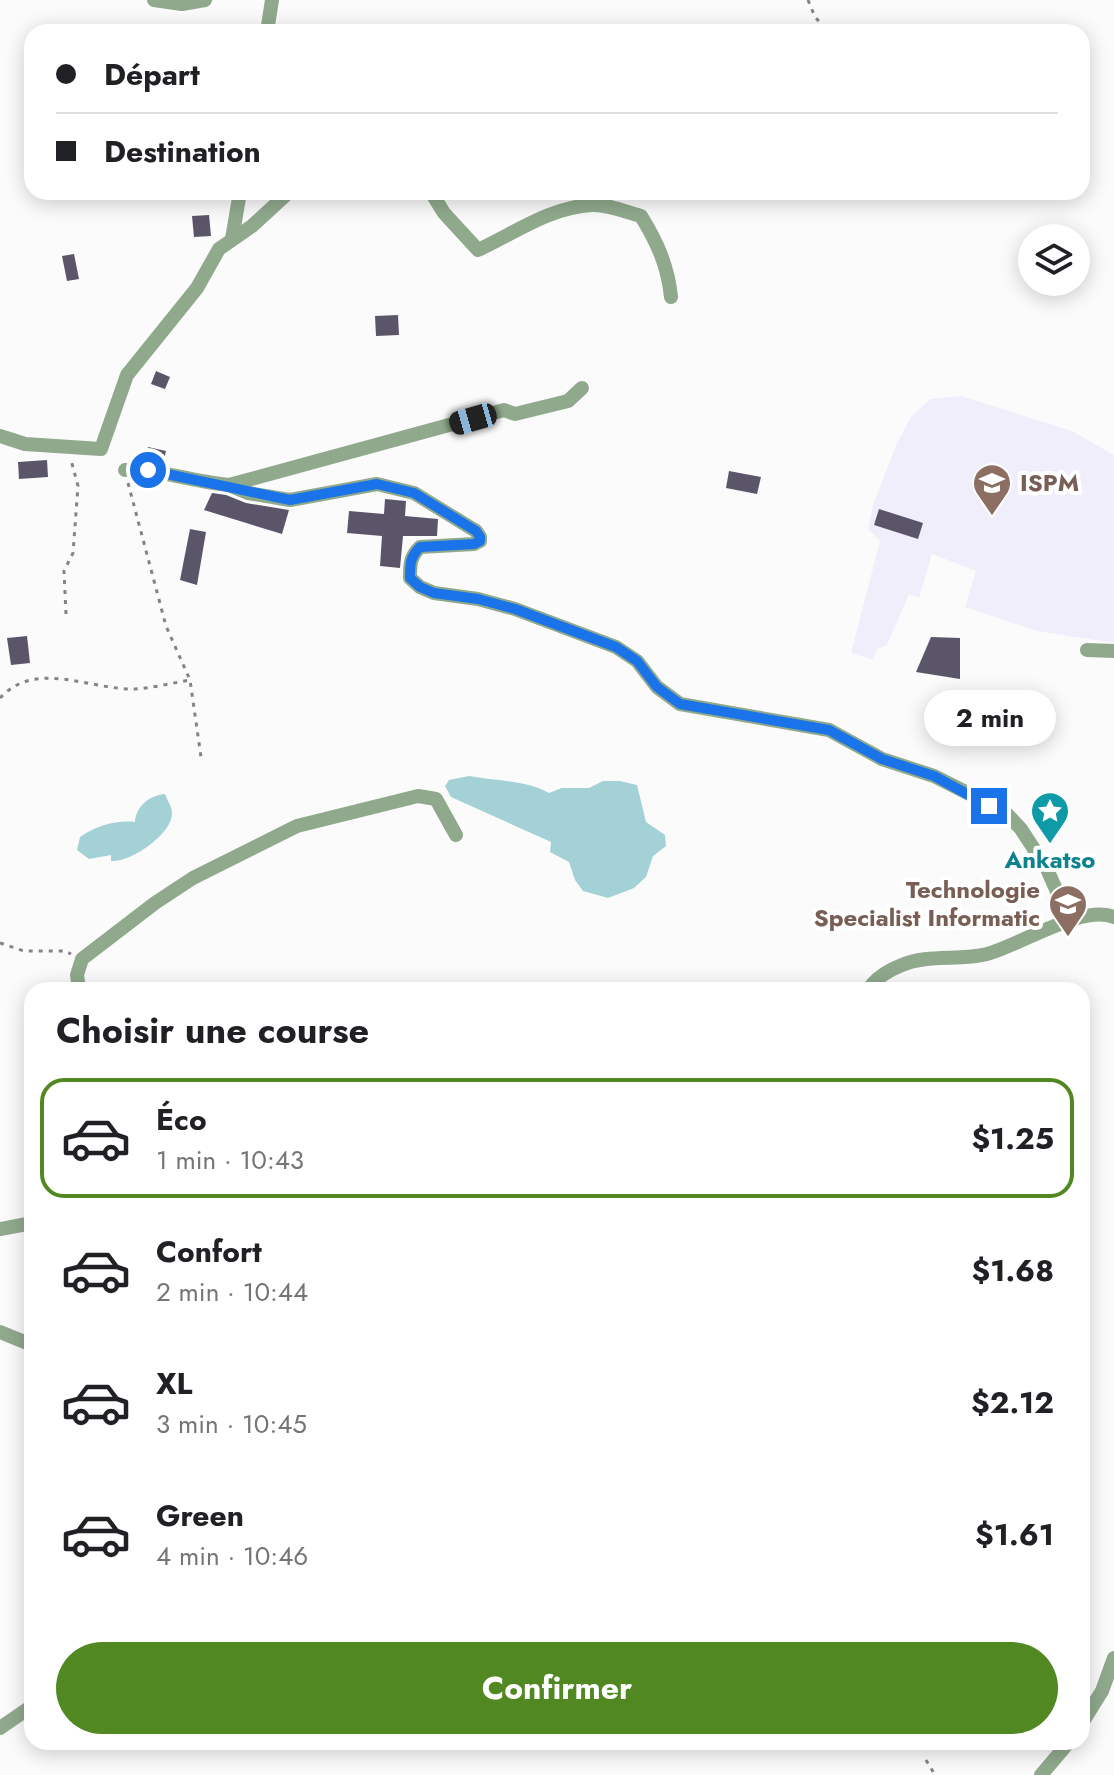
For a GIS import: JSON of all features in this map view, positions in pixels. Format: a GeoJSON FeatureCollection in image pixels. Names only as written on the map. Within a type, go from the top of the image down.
{"type":"FeatureCollection","features":[{"type":"Feature","properties":{"kind":"street"},"geometry":{"type":"LineString","coordinates":[[154,0],[182,4],[205,0]]}},
{"type":"Feature","properties":{"kind":"street"},"geometry":{"type":"LineString","coordinates":[[268,24],[272,0]]}},
{"type":"Feature","properties":{"kind":"street"},"geometry":{"type":"LineString","coordinates":[[232,239],[239,200]]}},
{"type":"Feature","properties":{"kind":"street"},"geometry":{"type":"LineString","coordinates":[[0,436],[25,444],[101,449],[127,375],[197,288],[219,249],[252,226],[280,200]]}},
{"type":"Feature","properties":{"kind":"street"},"geometry":{"type":"LineString","coordinates":[[436,200],[478,250],[547,214],[594,204],[641,216],[655,239],[668,273],[671,297]]}},
{"type":"Feature","properties":{"kind":"street"},"geometry":{"type":"LineString","coordinates":[[229,485],[504,410],[515,414],[568,401],[582,388]]}},
{"type":"Feature","properties":{"kind":"street"},"geometry":{"type":"LineString","coordinates":[[125,470],[148,470],[290,500],[377,484],[414,493],[476,531],[480,537],[480,541],[474,544],[420,547],[412,555],[410,565],[410,578],[420,587],[434,593],[478,599],[515,609],[616,647],[637,661],[657,687],[680,704],[829,730],[882,759],[934,776],[1005,812],[1021,829],[1047,869],[1069,919]]}},
{"type":"Feature","properties":{"kind":"street"},"geometry":{"type":"LineString","coordinates":[[1087,650],[1114,651]]}},
{"type":"Feature","properties":{"kind":"street"},"geometry":{"type":"LineString","coordinates":[[78,982],[82,959],[155,903],[193,878],[297,826],[418,796],[436,799],[456,835]]}},
{"type":"Feature","properties":{"kind":"street"},"geometry":{"type":"LineString","coordinates":[[877,982],[904,963],[986,955],[1046,932],[1069,919],[1089,914],[1114,917]]}},
{"type":"Feature","properties":{"kind":"street"},"geometry":{"type":"LineString","coordinates":[[0,1229],[24,1224]]}},
{"type":"Feature","properties":{"kind":"street"},"geometry":{"type":"LineString","coordinates":[[0,1332],[24,1342]]}},
{"type":"Feature","properties":{"kind":"street"},"geometry":{"type":"LineString","coordinates":[[1090,1710],[1102,1691],[1114,1658]]}},
{"type":"Feature","properties":{"kind":"street"},"geometry":{"type":"LineString","coordinates":[[0,1728],[24,1712]]}},
{"type":"Feature","properties":{"kind":"street"},"geometry":{"type":"LineString","coordinates":[[1041,1775],[1062,1750]]}},
{"type":"Feature","properties":{"kind":"path"},"geometry":{"type":"LineString","coordinates":[[808,0],[822,24]]}},
{"type":"Feature","properties":{"kind":"path"},"geometry":{"type":"LineString","coordinates":[[66,614],[64,571],[73,553],[78,486],[69,449]]}},
{"type":"Feature","properties":{"kind":"path"},"geometry":{"type":"LineString","coordinates":[[125,470],[166,626],[190,680],[201,757]]}},
{"type":"Feature","properties":{"kind":"path"},"geometry":{"type":"LineString","coordinates":[[0,698],[11,686],[45,676],[135,689],[190,680]]}},
{"type":"Feature","properties":{"kind":"path"},"geometry":{"type":"LineString","coordinates":[[0,943],[24,951],[65,951],[82,959]]}},
{"type":"Feature","properties":{"kind":"path"},"geometry":{"type":"LineString","coordinates":[[926,1760],[935,1775]]}},
{"type":"Feature","properties":{"kind":"shaded area","name":"ISPM"},"geometry":{"type":"Polygon","coordinates":[[[961,396],[1072,431],[1114,455],[1114,643],[1037,631],[965,607],[976,571],[932,554],[919,598],[909,594],[887,645],[877,649],[873,660],[851,653],[880,541],[868,529],[873,505],[897,443],[911,417],[930,399],[961,396]]]}},
{"type":"Feature","properties":{"kind":"water"},"geometry":{"type":"Polygon","coordinates":[[[469,776],[521,783],[549,793],[562,788],[589,788],[603,781],[637,785],[646,822],[665,835],[666,846],[653,856],[646,877],[634,888],[608,898],[583,891],[575,880],[569,862],[550,852],[551,842],[451,797],[445,786],[449,780],[469,776]]]}},
{"type":"Feature","properties":{"kind":"water"},"geometry":{"type":"Polygon","coordinates":[[[165,794],[172,811],[170,821],[158,838],[139,852],[111,861],[111,855],[89,859],[77,850],[80,837],[106,825],[135,822],[144,803],[165,794]]]}},
{"type":"Feature","properties":{"kind":"building"},"geometry":{"type":"Polygon","coordinates":[[[209,215],[211,236],[194,237],[192,216],[209,215]]]}},
{"type":"Feature","properties":{"kind":"building"},"geometry":{"type":"Polygon","coordinates":[[[74,254],[79,279],[67,281],[62,256],[74,254]]]}},
{"type":"Feature","properties":{"kind":"building"},"geometry":{"type":"Polygon","coordinates":[[[398,315],[399,335],[376,336],[375,316],[398,315]]]}},
{"type":"Feature","properties":{"kind":"building"},"geometry":{"type":"Polygon","coordinates":[[[156,371],[170,377],[165,389],[151,384],[156,371]]]}},
{"type":"Feature","properties":{"kind":"building"},"geometry":{"type":"Polygon","coordinates":[[[148,447],[166,451],[163,463],[145,460],[148,447]]]}},
{"type":"Feature","properties":{"kind":"building"},"geometry":{"type":"Polygon","coordinates":[[[47,460],[48,477],[19,479],[18,462],[47,460]]]}},
{"type":"Feature","properties":{"kind":"building"},"geometry":{"type":"Polygon","coordinates":[[[729,471],[761,477],[757,494],[726,488],[729,471]]]}},
{"type":"Feature","properties":{"kind":"building"},"geometry":{"type":"Polygon","coordinates":[[[212,493],[246,503],[289,510],[282,534],[204,510],[212,493]]]}},
{"type":"Feature","properties":{"kind":"building"},"geometry":{"type":"Polygon","coordinates":[[[385,499],[406,501],[405,516],[438,519],[437,536],[403,536],[400,568],[380,566],[382,536],[347,533],[349,511],[384,514],[385,499]]]}},
{"type":"Feature","properties":{"kind":"building"},"geometry":{"type":"Polygon","coordinates":[[[879,509],[923,523],[918,539],[874,525],[879,509]]]}},
{"type":"Feature","properties":{"kind":"building"},"geometry":{"type":"Polygon","coordinates":[[[190,529],[206,532],[197,585],[180,580],[190,529]]]}},
{"type":"Feature","properties":{"kind":"building"},"geometry":{"type":"Polygon","coordinates":[[[27,636],[30,663],[11,665],[7,638],[27,636]]]}},
{"type":"Feature","properties":{"kind":"building"},"geometry":{"type":"Polygon","coordinates":[[[931,637],[960,638],[960,679],[916,672],[931,637]]]}},
{"type":"Feature","properties":{"kind":"place","name":"ISPM"},"geometry":{"type":"Point","coordinates":[992,517]}},
{"type":"Feature","properties":{"kind":"place","name":"Ankatso"},"geometry":{"type":"Point","coordinates":[1050,845]}},
{"type":"Feature","properties":{"kind":"place","name":"Technologie Specialist Informatic"},"geometry":{"type":"Point","coordinates":[1068,938]}},
{"type":"Feature","properties":{"kind":"route"},"geometry":{"type":"LineString","coordinates":[[148,470],[290,500],[377,484],[414,493],[476,531],[480,537],[480,541],[474,544],[420,547],[412,555],[410,565],[410,578],[420,587],[434,593],[478,599],[515,609],[616,647],[637,661],[657,687],[680,704],[829,730],[882,759],[934,776],[989,806]]}}]}
